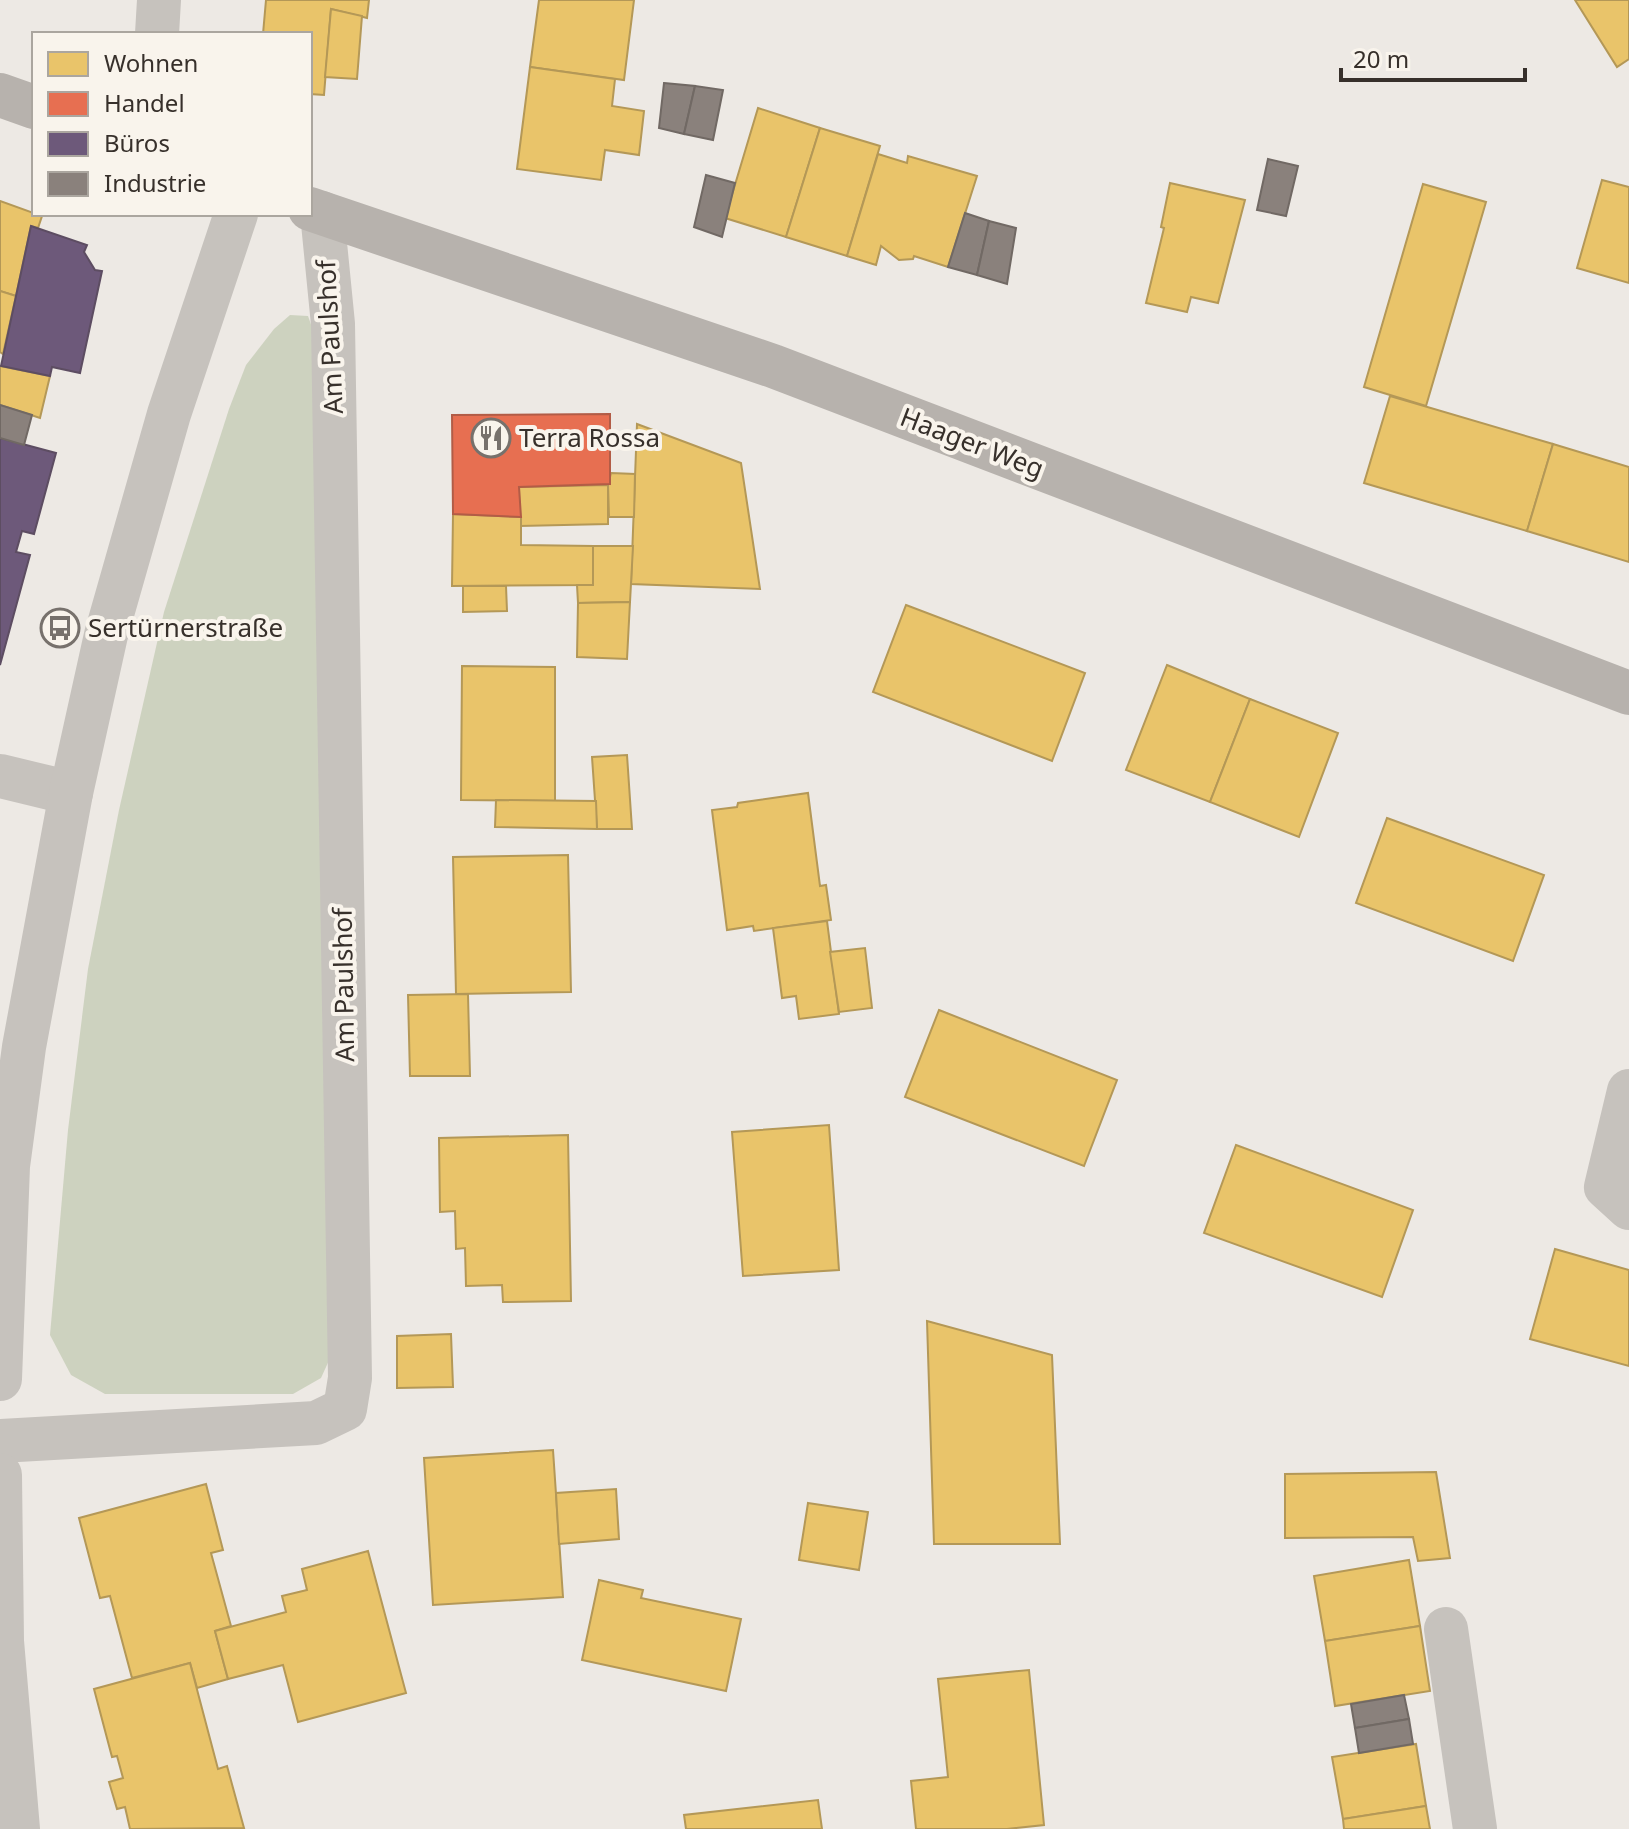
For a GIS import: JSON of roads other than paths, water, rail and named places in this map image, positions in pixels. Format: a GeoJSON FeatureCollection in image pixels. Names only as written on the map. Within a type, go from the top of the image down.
{"type":"FeatureCollection","features":[{"type":"Feature","properties":{"kind":"street"},"geometry":{"type":"LineString","coordinates":[[157,32],[159,0]]}},
{"type":"Feature","properties":{"kind":"street"},"geometry":{"type":"LineString","coordinates":[[0,95],[32,106]]}},
{"type":"Feature","properties":{"kind":"street","name":"Haager Weg"},"geometry":{"type":"LineString","coordinates":[[316,211],[773,366],[1629,693]]}},
{"type":"Feature","properties":{"kind":"street","name":"Am Paulshof"},"geometry":{"type":"LineString","coordinates":[[0,1441],[316,1423],[345,1409],[350,1378],[333,324],[316,211]]}},
{"type":"Feature","properties":{"kind":"street"},"geometry":{"type":"LineString","coordinates":[[0,1379],[8,1166],[32,1001],[71,793],[106,635],[161,443],[235,216]]}},
{"type":"Feature","properties":{"kind":"street"},"geometry":{"type":"LineString","coordinates":[[0,776],[71,793]]}},
{"type":"Feature","properties":{"kind":"street"},"geometry":{"type":"LineString","coordinates":[[1629,1091],[1606,1187],[1629,1208]]}},
{"type":"Feature","properties":{"kind":"street"},"geometry":{"type":"LineString","coordinates":[[0,1475],[2,1641],[18,1829]]}},
{"type":"Feature","properties":{"kind":"street"},"geometry":{"type":"LineString","coordinates":[[1446,1629],[1475,1829]]}},
{"type":"Feature","properties":{"kind":"place","name":"Terra Rossa"},"geometry":{"type":"Point","coordinates":[491,438]}},
{"type":"Feature","properties":{"kind":"place","name":"Sertürnerstraße"},"geometry":{"type":"Point","coordinates":[60,628]}}]}
